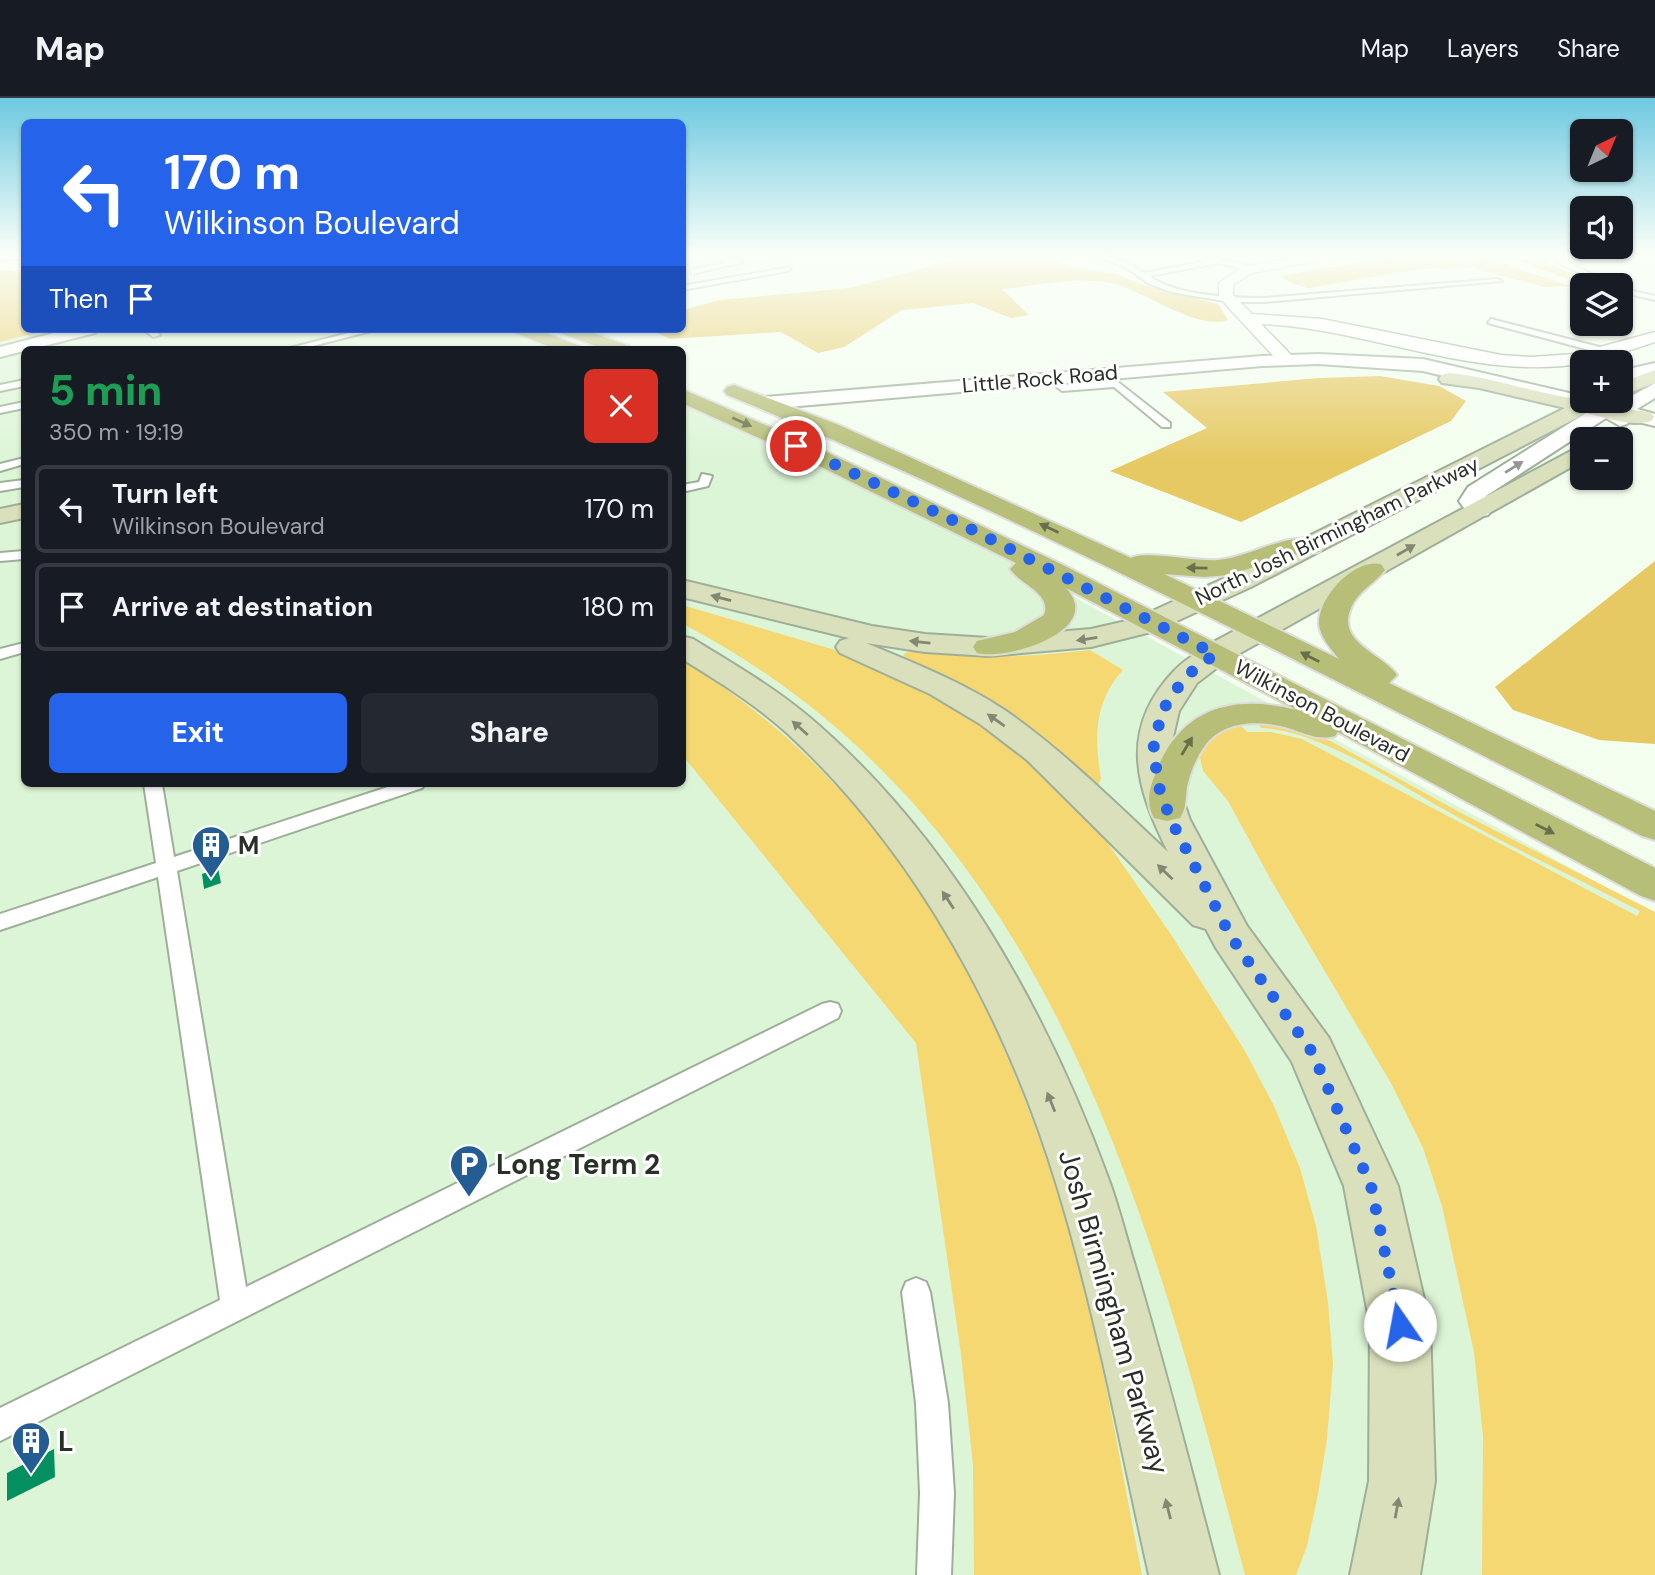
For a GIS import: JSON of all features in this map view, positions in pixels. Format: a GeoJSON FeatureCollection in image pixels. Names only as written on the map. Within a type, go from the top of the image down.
{"type":"FeatureCollection","features":[{"type":"Feature","properties":{"kind":"main road"},"geometry":{"type":"LineString","coordinates":[[531,333],[564,346]]}},
{"type":"Feature","properties":{"kind":"main road"},"geometry":{"type":"LineString","coordinates":[[554,333],[589,346]]}},
{"type":"Feature","properties":{"kind":"main road"},"geometry":{"type":"LineString","coordinates":[[577,333],[612,346]]}},
{"type":"Feature","properties":{"kind":"main road"},"geometry":{"type":"LineString","coordinates":[[1447,374],[1570,402]]}},
{"type":"Feature","properties":{"kind":"main road"},"geometry":{"type":"LineString","coordinates":[[1633,385],[1655,376]]}},
{"type":"Feature","properties":{"kind":"main road"},"geometry":{"type":"LineString","coordinates":[[699,383],[736,401],[765,403]]}},
{"type":"Feature","properties":{"kind":"main road","name":"Wilkinson Boulevard"},"geometry":{"type":"LineString","coordinates":[[699,383],[765,403],[821,426],[1079,542],[1655,827]]}},
{"type":"Feature","properties":{"kind":"main road","name":"Wilkinson Boulevard"},"geometry":{"type":"LineString","coordinates":[[699,383],[965,526],[1153,621],[1655,886]]}},
{"type":"Feature","properties":{"kind":"main road","name":"North Josh Birmingham Parkway"},"geometry":{"type":"LineString","coordinates":[[759,608],[893,639],[988,647],[1091,638],[1153,621],[1311,546],[1617,413]]}},
{"type":"Feature","properties":{"kind":"main road","name":"North Josh Birmingham Parkway"},"geometry":{"type":"LineString","coordinates":[[1385,1575],[1402,1481],[1400,1325],[1371,1186],[1312,1052],[1231,937],[1167,810],[1155,771],[1153,750],[1162,711],[1185,677],[1215,654],[1570,459]]}},
{"type":"Feature","properties":{"kind":"main road"},"geometry":{"type":"LineString","coordinates":[[0,516],[21,512]]}},
{"type":"Feature","properties":{"kind":"main road"},"geometry":{"type":"LineString","coordinates":[[0,526],[21,524]]}},
{"type":"Feature","properties":{"kind":"main road"},"geometry":{"type":"LineString","coordinates":[[965,526],[974,540],[1041,580],[1060,600],[1058,618],[1049,627],[1019,640],[988,647]]}},
{"type":"Feature","properties":{"kind":"main road"},"geometry":{"type":"LineString","coordinates":[[1079,542],[1143,562],[1199,568],[1241,564],[1281,549],[1311,546]]}},
{"type":"Feature","properties":{"kind":"main road"},"geometry":{"type":"LineString","coordinates":[[1371,570],[1351,586],[1336,604],[1333,624],[1342,644],[1374,671],[1496,738],[1521,756],[1525,763]]}},
{"type":"Feature","properties":{"kind":"main road"},"geometry":{"type":"LineString","coordinates":[[686,589],[759,608],[941,687],[992,717],[1039,752],[1231,937]]}},
{"type":"Feature","properties":{"kind":"main road","name":"Josh Birmingham Parkway"},"geometry":{"type":"LineString","coordinates":[[686,647],[737,679],[799,725],[859,784],[917,853],[972,937],[1029,1048],[1083,1184],[1132,1358],[1184,1575]]}},
{"type":"Feature","properties":{"kind":"main road"},"geometry":{"type":"LineString","coordinates":[[1167,810],[1170,783],[1193,736],[1215,719],[1243,715],[1270,715],[1303,722],[1338,735],[1450,788],[1485,797]]}},
{"type":"Feature","properties":{"kind":"street"},"geometry":{"type":"LineString","coordinates":[[1252,324],[1286,359]]}},
{"type":"Feature","properties":{"kind":"street"},"geometry":{"type":"LineString","coordinates":[[1320,324],[1447,354],[1492,360],[1570,359]]}},
{"type":"Feature","properties":{"kind":"street"},"geometry":{"type":"LineString","coordinates":[[23,346],[74,333]]}},
{"type":"Feature","properties":{"kind":"street"},"geometry":{"type":"LineString","coordinates":[[1614,350],[1655,337]]}},
{"type":"Feature","properties":{"kind":"street"},"geometry":{"type":"LineString","coordinates":[[0,352],[21,347]]}},
{"type":"Feature","properties":{"kind":"street","name":"Little Rock Road"},"geometry":{"type":"LineString","coordinates":[[765,403],[1050,378],[1110,379],[1286,359],[1329,359],[1398,365],[1447,374]]}},
{"type":"Feature","properties":{"kind":"street"},"geometry":{"type":"LineString","coordinates":[[1633,374],[1655,369]]}},
{"type":"Feature","properties":{"kind":"street","name":"Little Rock Road"},"geometry":{"type":"LineString","coordinates":[[699,383],[761,396],[867,388],[893,390]]}},
{"type":"Feature","properties":{"kind":"street"},"geometry":{"type":"LineString","coordinates":[[1633,403],[1655,389]]}},
{"type":"Feature","properties":{"kind":"street"},"geometry":{"type":"LineString","coordinates":[[821,426],[808,415],[814,406],[871,394]]}},
{"type":"Feature","properties":{"kind":"street"},"geometry":{"type":"LineString","coordinates":[[1479,510],[1471,502],[1476,492],[1617,413]]}},
{"type":"Feature","properties":{"kind":"lane"},"geometry":{"type":"LineString","coordinates":[[1502,324],[1600,350]]}},
{"type":"Feature","properties":{"kind":"lane"},"geometry":{"type":"LineString","coordinates":[[303,346],[358,333]]}},
{"type":"Feature","properties":{"kind":"lane"},"geometry":{"type":"LineString","coordinates":[[1110,379],[1166,425]]}},
{"type":"Feature","properties":{"kind":"lane"},"geometry":{"type":"LineString","coordinates":[[0,388],[21,384]]}},
{"type":"Feature","properties":{"kind":"lane"},"geometry":{"type":"LineString","coordinates":[[0,410],[21,406]]}},
{"type":"Feature","properties":{"kind":"lane"},"geometry":{"type":"LineString","coordinates":[[0,468],[21,462]]}},
{"type":"Feature","properties":{"kind":"lane"},"geometry":{"type":"LineString","coordinates":[[686,488],[704,484],[706,476]]}},
{"type":"Feature","properties":{"kind":"lane"},"geometry":{"type":"LineString","coordinates":[[0,487],[21,484]]}},
{"type":"Feature","properties":{"kind":"lane"},"geometry":{"type":"LineString","coordinates":[[0,557],[21,555]]}},
{"type":"Feature","properties":{"kind":"lane"},"geometry":{"type":"LineString","coordinates":[[0,654],[21,649]]}},
{"type":"Feature","properties":{"kind":"lane"},"geometry":{"type":"LineString","coordinates":[[154,787],[235,1306]]}},
{"type":"Feature","properties":{"kind":"lane"},"geometry":{"type":"LineString","coordinates":[[0,922],[407,787]]}},
{"type":"Feature","properties":{"kind":"lane"},"geometry":{"type":"LineString","coordinates":[[0,1425],[830,1011]]}},
{"type":"Feature","properties":{"kind":"lane"},"geometry":{"type":"LineString","coordinates":[[916,1292],[932,1403],[937,1493],[934,1575]]}},
{"type":"Feature","properties":{"kind":"shaded area"},"geometry":{"type":"Polygon","coordinates":[[[0,324],[21,324],[21,333],[36,333],[0,342],[0,324]]]}},
{"type":"Feature","properties":{"kind":"shaded area"},"geometry":{"type":"Polygon","coordinates":[[[686,324],[880,324],[844,347],[818,353],[781,332],[670,339],[657,333],[686,333],[686,324]]]}},
{"type":"Feature","properties":{"kind":"shaded area"},"geometry":{"type":"Polygon","coordinates":[[[36,333],[517,333],[550,346],[21,346],[21,787],[686,787],[686,400],[882,492],[1655,914],[1655,1575],[0,1575],[0,342],[36,333]]]}},
{"type":"Feature","properties":{"kind":"shaded area"},"geometry":{"type":"Polygon","coordinates":[[[1380,376],[1439,386],[1466,401],[1451,421],[1241,522],[1110,471],[1207,428],[1163,392],[1318,378],[1380,376]]]}},
{"type":"Feature","properties":{"kind":"shaded area"},"geometry":{"type":"Polygon","coordinates":[[[1655,561],[1655,744],[1599,740],[1513,710],[1495,687],[1655,561]]]}},
{"type":"Feature","properties":{"kind":"shaded area"},"geometry":{"type":"Polygon","coordinates":[[[686,606],[852,655],[922,685],[1026,754],[1096,826],[1172,936],[1245,1051],[1274,1106],[1300,1168],[1316,1226],[1328,1302],[1333,1364],[1327,1439],[1307,1546],[1296,1575],[1245,1575],[1167,1298],[1121,1163],[1065,1034],[996,912],[912,802],[808,705],[686,626],[686,606]]]}},
{"type":"Feature","properties":{"kind":"shaded area"},"geometry":{"type":"Polygon","coordinates":[[[1090,650],[1123,670],[1106,695],[1098,721],[1097,749],[1101,778],[1098,785],[1094,785],[958,685],[903,656],[914,651],[959,656],[1002,656],[1090,650]]]}},
{"type":"Feature","properties":{"kind":"shaded area"},"geometry":{"type":"Polygon","coordinates":[[[686,663],[756,712],[821,770],[878,834],[927,903],[970,977],[1006,1055],[1038,1136],[1066,1221],[1099,1353],[1142,1575],[974,1575],[973,1465],[961,1354],[916,1043],[686,760],[686,663]]]}},
{"type":"Feature","properties":{"kind":"shaded area"},"geometry":{"type":"Polygon","coordinates":[[[1258,722],[1296,729],[1332,742],[1463,814],[1655,912],[1655,1575],[1482,1575],[1483,1436],[1474,1352],[1442,1206],[1423,1148],[1392,1085],[1271,880],[1228,801],[1203,771],[1199,753],[1213,733],[1238,723],[1247,732],[1271,732],[1302,739],[1637,916],[1640,911],[1477,828],[1360,761],[1309,738],[1261,728],[1258,722]]]}},
{"type":"Feature","properties":{"kind":"building","name":"M"},"geometry":{"type":"Polygon","coordinates":[[[218,868],[221,883],[204,889],[202,874],[218,868]]]}},
{"type":"Feature","properties":{"kind":"building","name":"L"},"geometry":{"type":"Polygon","coordinates":[[[54,1449],[55,1477],[7,1501],[7,1473],[54,1449]]]}},
{"type":"Feature","properties":{"kind":"place","name":"M"},"geometry":{"type":"Point","coordinates":[211,879]}},
{"type":"Feature","properties":{"kind":"place","name":"Long Term 2"},"geometry":{"type":"Point","coordinates":[469,1198]}},
{"type":"Feature","properties":{"kind":"place","name":"L"},"geometry":{"type":"Point","coordinates":[31,1475]}},
{"type":"Feature","properties":{"kind":"route"},"geometry":{"type":"LineString","coordinates":[[796,446],[965,526],[1215,654],[1185,677],[1162,711],[1153,750],[1160,791],[1171,820],[1231,937],[1312,1052],[1371,1186],[1400,1325]]}}]}
